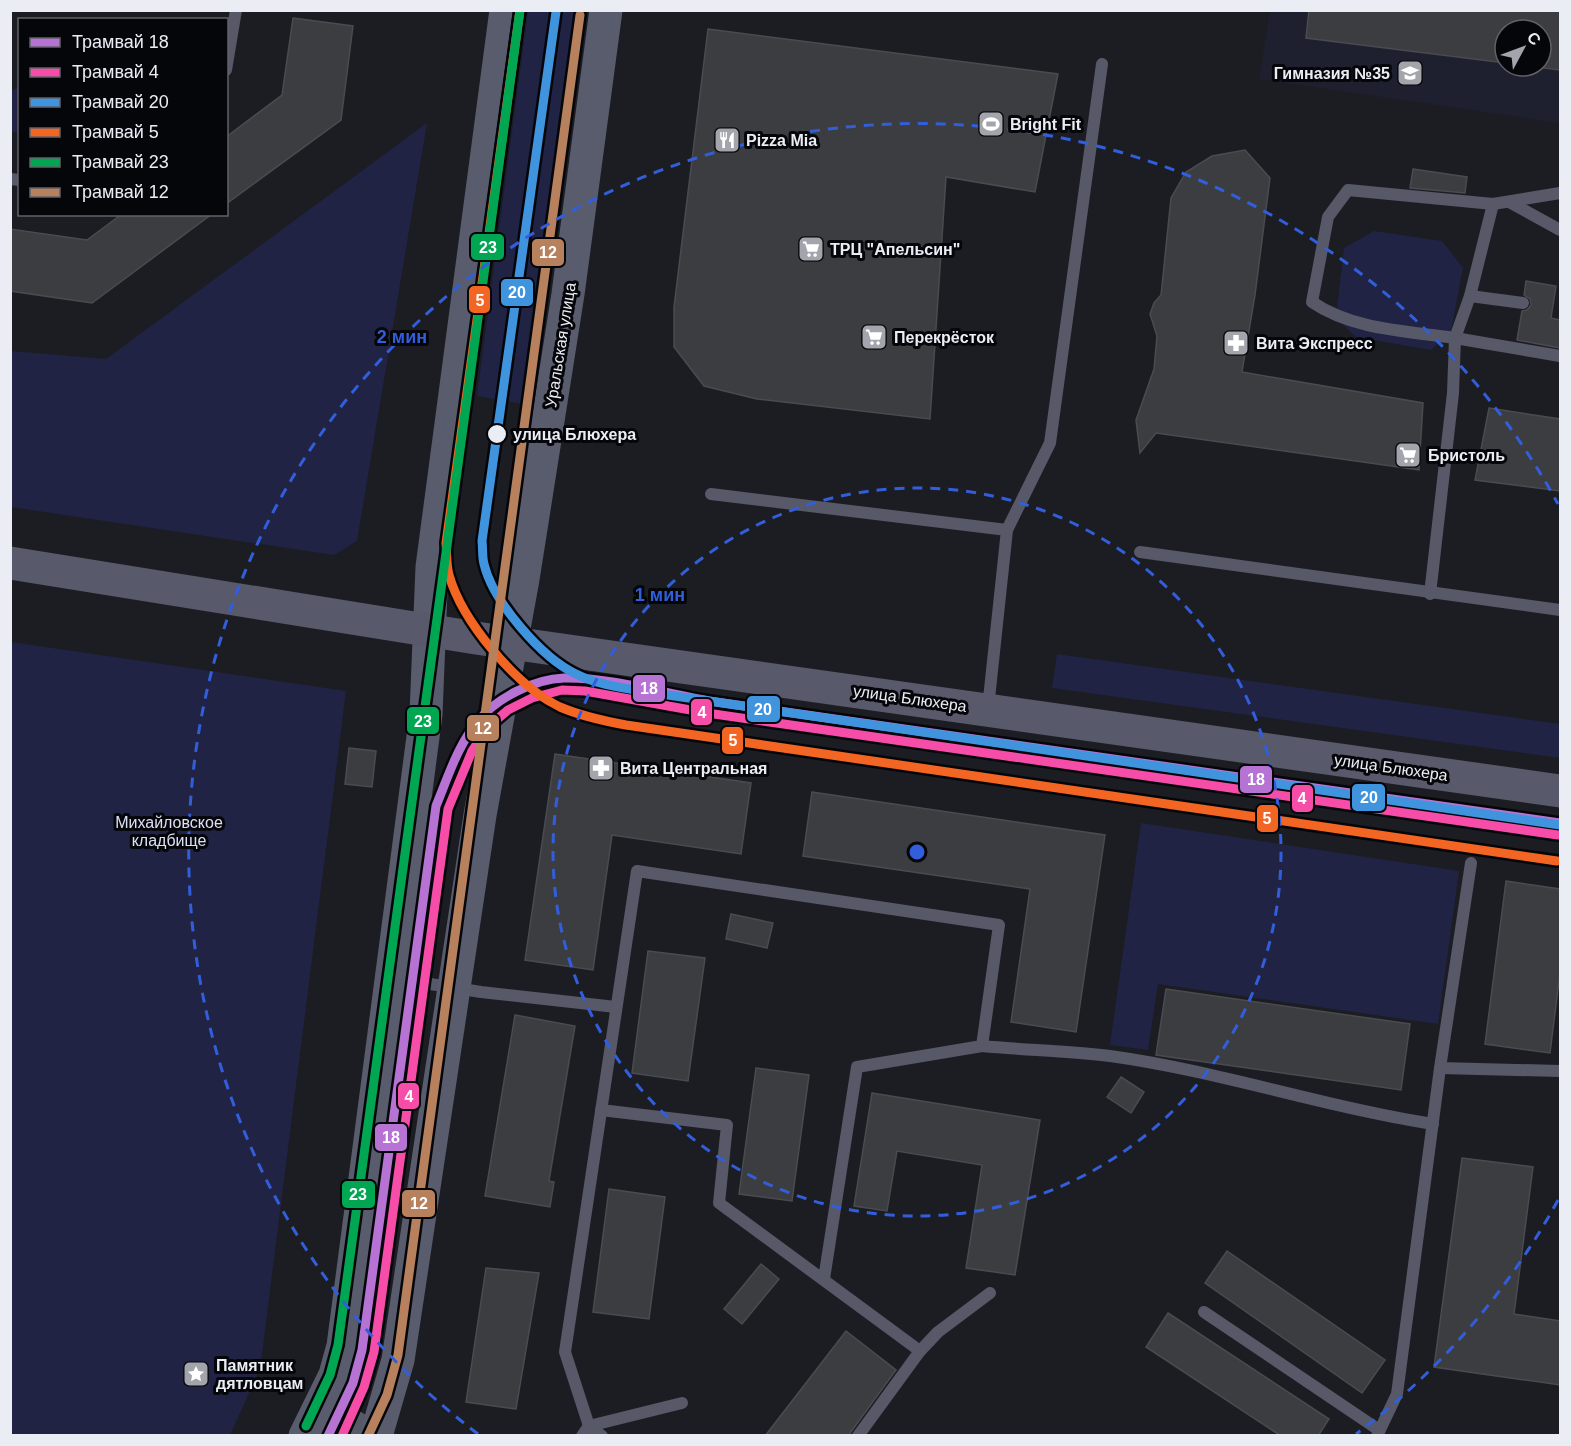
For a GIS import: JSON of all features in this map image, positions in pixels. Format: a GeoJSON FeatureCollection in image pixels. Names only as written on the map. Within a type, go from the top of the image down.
{"type":"FeatureCollection","features":[{"type":"Feature","properties":{"kind":"main road"},"geometry":{"type":"LineString","coordinates":[[305,1436],[335,1375],[343,1346],[426,714],[432,567],[506,10]]}},
{"type":"Feature","properties":{"kind":"main road","name":"Уральская улица"},"geometry":{"type":"LineString","coordinates":[[377,1435],[398,1360],[480,815],[512,643],[568,294],[606,10]]}},
{"type":"Feature","properties":{"kind":"main road","name":"улица Блюхера"},"geometry":{"type":"LineString","coordinates":[[10,563],[512,643],[1560,791]]}},
{"type":"Feature","properties":{"kind":"street"},"geometry":{"type":"LineString","coordinates":[[322,1402],[377,1435]]}},
{"type":"Feature","properties":{"kind":"lane"},"geometry":{"type":"LineString","coordinates":[[228,58],[236,10]]}},
{"type":"Feature","properties":{"kind":"lane"},"geometry":{"type":"LineString","coordinates":[[987,709],[1007,530],[1050,443],[1102,64]]}},
{"type":"Feature","properties":{"kind":"lane"},"geometry":{"type":"LineString","coordinates":[[1560,193],[1512,203],[1492,204],[1348,190],[1328,217],[1312,302],[1329,314],[1360,323],[1560,356]]}},
{"type":"Feature","properties":{"kind":"lane"},"geometry":{"type":"LineString","coordinates":[[1512,203],[1560,230]]}},
{"type":"Feature","properties":{"kind":"lane"},"geometry":{"type":"LineString","coordinates":[[1431,594],[1453,393],[1455,338],[1470,296],[1492,204]]}},
{"type":"Feature","properties":{"kind":"lane"},"geometry":{"type":"LineString","coordinates":[[1470,296],[1523,303]]}},
{"type":"Feature","properties":{"kind":"lane"},"geometry":{"type":"LineString","coordinates":[[711,495],[1007,530]]}},
{"type":"Feature","properties":{"kind":"lane"},"geometry":{"type":"LineString","coordinates":[[1140,552],[1560,610]]}},
{"type":"Feature","properties":{"kind":"lane"},"geometry":{"type":"LineString","coordinates":[[1204,1312],[1378,1433],[1397,1394],[1440,1068],[1471,863]]}},
{"type":"Feature","properties":{"kind":"lane"},"geometry":{"type":"LineString","coordinates":[[585,1431],[565,1352],[637,871],[999,925],[982,1046]]}},
{"type":"Feature","properties":{"kind":"lane"},"geometry":{"type":"LineString","coordinates":[[392,978],[454,988],[616,1007]]}},
{"type":"Feature","properties":{"kind":"lane"},"geometry":{"type":"LineString","coordinates":[[824,1279],[857,1067],[982,1046],[1110,1056],[1299,1095],[1370,1114],[1433,1124]]}},
{"type":"Feature","properties":{"kind":"lane"},"geometry":{"type":"LineString","coordinates":[[1440,1068],[1560,1071]]}},
{"type":"Feature","properties":{"kind":"lane"},"geometry":{"type":"LineString","coordinates":[[601,1110],[728,1125],[719,1203],[920,1351]]}},
{"type":"Feature","properties":{"kind":"lane"},"geometry":{"type":"LineString","coordinates":[[858,1436],[920,1351],[939,1332],[990,1293]]}},
{"type":"Feature","properties":{"kind":"lane"},"geometry":{"type":"LineString","coordinates":[[585,1431],[682,1403]]}},
{"type":"Feature","properties":{"kind":"lane"},"geometry":{"type":"LineString","coordinates":[[585,1431],[602,1436]]}},
{"type":"Feature","properties":{"kind":"shaded area","name":"Гимназия №35"},"geometry":{"type":"Polygon","coordinates":[[[1270,11],[1560,11],[1560,123],[1259,79],[1270,11]]]}},
{"type":"Feature","properties":{"kind":"green space"},"geometry":{"type":"Polygon","coordinates":[[[528,11],[582,11],[529,405],[477,396],[528,11]]]}},
{"type":"Feature","properties":{"kind":"green space"},"geometry":{"type":"Polygon","coordinates":[[[18,88],[18,133],[10,131],[11,90],[18,88]]]}},
{"type":"Feature","properties":{"kind":"green space"},"geometry":{"type":"Polygon","coordinates":[[[427,123],[357,541],[334,555],[11,507],[11,351],[106,359],[427,123]]]}},
{"type":"Feature","properties":{"kind":"green space"},"geometry":{"type":"Polygon","coordinates":[[[1374,231],[1442,241],[1463,268],[1451,331],[1431,350],[1356,337],[1336,318],[1344,248],[1374,231]]]}},
{"type":"Feature","properties":{"kind":"green space","name":"Михайловское кладбище"},"geometry":{"type":"Polygon","coordinates":[[[11,642],[346,691],[260,1369],[230,1435],[11,1435],[11,642]]]}},
{"type":"Feature","properties":{"kind":"green space"},"geometry":{"type":"Polygon","coordinates":[[[1057,654],[1560,724],[1560,758],[1052,688],[1057,654]]]}},
{"type":"Feature","properties":{"kind":"green space"},"geometry":{"type":"Polygon","coordinates":[[[1141,823],[1459,871],[1438,1024],[1158,984],[1148,1050],[1110,1045],[1141,823]]]}},
{"type":"Feature","properties":{"kind":"building"},"geometry":{"type":"Polygon","coordinates":[[[1309,10],[1560,10],[1560,70],[1553,69],[1553,18],[1493,18],[1493,61],[1306,38],[1309,10]]]}},
{"type":"Feature","properties":{"kind":"building"},"geometry":{"type":"Polygon","coordinates":[[[293,18],[353,26],[341,120],[228,203],[228,136],[282,95],[293,18]]]}},
{"type":"Feature","properties":{"kind":"building","name":"ТРЦ \"Апельсин\""},"geometry":{"type":"Polygon","coordinates":[[[708,29],[1058,74],[1035,192],[946,177],[930,419],[757,399],[704,386],[674,347],[674,307],[708,29]]]}},
{"type":"Feature","properties":{"kind":"building"},"geometry":{"type":"Polygon","coordinates":[[[1245,150],[1270,178],[1255,295],[1242,372],[1423,403],[1419,470],[1156,433],[1140,453],[1136,420],[1154,369],[1157,336],[1150,314],[1154,303],[1161,295],[1171,198],[1186,172],[1212,156],[1245,150]]]}},
{"type":"Feature","properties":{"kind":"building"},"geometry":{"type":"Polygon","coordinates":[[[1413,169],[1467,177],[1465,193],[1410,188],[1413,169]]]}},
{"type":"Feature","properties":{"kind":"building"},"geometry":{"type":"Polygon","coordinates":[[[119,216],[209,216],[92,303],[10,291],[10,229],[87,240],[119,216]]]}},
{"type":"Feature","properties":{"kind":"building"},"geometry":{"type":"Polygon","coordinates":[[[1526,281],[1556,286],[1551,318],[1560,320],[1560,348],[1517,340],[1522,311],[1527,310],[1531,305],[1530,299],[1524,295],[1526,281]]]}},
{"type":"Feature","properties":{"kind":"building"},"geometry":{"type":"Polygon","coordinates":[[[1489,408],[1560,419],[1560,491],[1475,480],[1489,408]]]}},
{"type":"Feature","properties":{"kind":"building"},"geometry":{"type":"Polygon","coordinates":[[[349,748],[376,751],[372,787],[345,784],[349,748]]]}},
{"type":"Feature","properties":{"kind":"building"},"geometry":{"type":"Polygon","coordinates":[[[555,754],[751,783],[741,854],[612,835],[593,970],[525,960],[555,754]]]}},
{"type":"Feature","properties":{"kind":"building"},"geometry":{"type":"Polygon","coordinates":[[[812,792],[1105,835],[1076,1032],[1011,1022],[1030,889],[803,856],[812,792]]]}},
{"type":"Feature","properties":{"kind":"building"},"geometry":{"type":"Polygon","coordinates":[[[1506,881],[1560,889],[1560,973],[1550,1053],[1485,1044],[1506,881]]]}},
{"type":"Feature","properties":{"kind":"building"},"geometry":{"type":"Polygon","coordinates":[[[731,914],[773,923],[767,948],[726,939],[731,914]]]}},
{"type":"Feature","properties":{"kind":"building"},"geometry":{"type":"Polygon","coordinates":[[[648,951],[705,958],[688,1081],[632,1073],[648,951]]]}},
{"type":"Feature","properties":{"kind":"building"},"geometry":{"type":"Polygon","coordinates":[[[1166,989],[1410,1024],[1401,1090],[1156,1055],[1166,989]]]}},
{"type":"Feature","properties":{"kind":"building"},"geometry":{"type":"Polygon","coordinates":[[[515,1015],[575,1026],[549,1181],[554,1182],[550,1207],[485,1196],[515,1015]]]}},
{"type":"Feature","properties":{"kind":"building"},"geometry":{"type":"Polygon","coordinates":[[[756,1068],[809,1075],[792,1201],[739,1194],[756,1068]]]}},
{"type":"Feature","properties":{"kind":"building"},"geometry":{"type":"Polygon","coordinates":[[[1121,1077],[1144,1092],[1131,1113],[1107,1097],[1121,1077]]]}},
{"type":"Feature","properties":{"kind":"building"},"geometry":{"type":"Polygon","coordinates":[[[872,1093],[1040,1120],[1015,1275],[966,1268],[982,1165],[897,1151],[887,1211],[854,1206],[872,1093]]]}},
{"type":"Feature","properties":{"kind":"building"},"geometry":{"type":"Polygon","coordinates":[[[1462,1158],[1533,1167],[1514,1314],[1560,1321],[1560,1385],[1434,1367],[1462,1158]]]}},
{"type":"Feature","properties":{"kind":"building"},"geometry":{"type":"Polygon","coordinates":[[[609,1189],[665,1197],[649,1319],[593,1312],[609,1189]]]}},
{"type":"Feature","properties":{"kind":"building"},"geometry":{"type":"Polygon","coordinates":[[[1227,1251],[1385,1360],[1362,1393],[1205,1283],[1227,1251]]]}},
{"type":"Feature","properties":{"kind":"building"},"geometry":{"type":"Polygon","coordinates":[[[761,1264],[779,1279],[742,1324],[724,1309],[761,1264]]]}},
{"type":"Feature","properties":{"kind":"building"},"geometry":{"type":"Polygon","coordinates":[[[486,1268],[539,1273],[516,1409],[466,1402],[486,1268]]]}},
{"type":"Feature","properties":{"kind":"building"},"geometry":{"type":"Polygon","coordinates":[[[1168,1313],[1329,1419],[1318,1436],[1281,1436],[1146,1347],[1168,1313]]]}},
{"type":"Feature","properties":{"kind":"building"},"geometry":{"type":"Polygon","coordinates":[[[846,1331],[896,1370],[848,1436],[765,1436],[846,1331]]]}},
{"type":"Feature","properties":{"kind":"tram line","name":"5"},"geometry":{"type":"LineString","coordinates":[[520,10],[446,543],[449,575],[466,612],[493,650],[526,684],[560,707],[593,718],[626,725],[1557,861]]}},
{"type":"Feature","properties":{"kind":"tram line","name":"23"},"geometry":{"type":"LineString","coordinates":[[306,1426],[330,1375],[338,1345],[520,10]]}},
{"type":"Feature","properties":{"kind":"tram line","name":"20"},"geometry":{"type":"LineString","coordinates":[[556,12],[482,541],[484,564],[497,595],[521,627],[549,655],[584,678],[629,689],[1560,825]]}},
{"type":"Feature","properties":{"kind":"tram line","name":"12"},"geometry":{"type":"LineString","coordinates":[[368,1436],[387,1395],[398,1355],[580,15]]}},
{"type":"Feature","properties":{"kind":"tram line","name":"18"},"geometry":{"type":"LineString","coordinates":[[328,1436],[353,1383],[362,1350],[436,806],[454,761],[472,729],[496,704],[517,691],[552,679],[599,680],[709,701],[1560,823]]}},
{"type":"Feature","properties":{"kind":"tram line","name":"4"},"geometry":{"type":"LineString","coordinates":[[342,1436],[364,1387],[374,1352],[448,809],[472,751],[488,727],[508,710],[532,698],[562,690],[585,691],[707,713],[1558,835]]}},
{"type":"Feature","properties":{"kind":"place","name":"Гимназия №35"},"geometry":{"type":"Point","coordinates":[1410,73]}},
{"type":"Feature","properties":{"kind":"place","name":"Bright Fit"},"geometry":{"type":"Point","coordinates":[991,124]}},
{"type":"Feature","properties":{"kind":"place","name":"Pizza Mia"},"geometry":{"type":"Point","coordinates":[727,140]}},
{"type":"Feature","properties":{"kind":"place","name":"ТРЦ \"Апельсин\""},"geometry":{"type":"Point","coordinates":[811,249]}},
{"type":"Feature","properties":{"kind":"place","name":"Перекрёсток"},"geometry":{"type":"Point","coordinates":[874,337]}},
{"type":"Feature","properties":{"kind":"place","name":"Вита Экспресс"},"geometry":{"type":"Point","coordinates":[1236,343]}},
{"type":"Feature","properties":{"kind":"place","name":"улица Блюхера"},"geometry":{"type":"Point","coordinates":[497,434]}},
{"type":"Feature","properties":{"kind":"place","name":"Бристоль"},"geometry":{"type":"Point","coordinates":[1408,455]}},
{"type":"Feature","properties":{"kind":"place","name":"Вита Центральная"},"geometry":{"type":"Point","coordinates":[601,768]}},
{"type":"Feature","properties":{"kind":"place","name":"Памятник дятловцам"},"geometry":{"type":"Point","coordinates":[196,1374]}}]}
